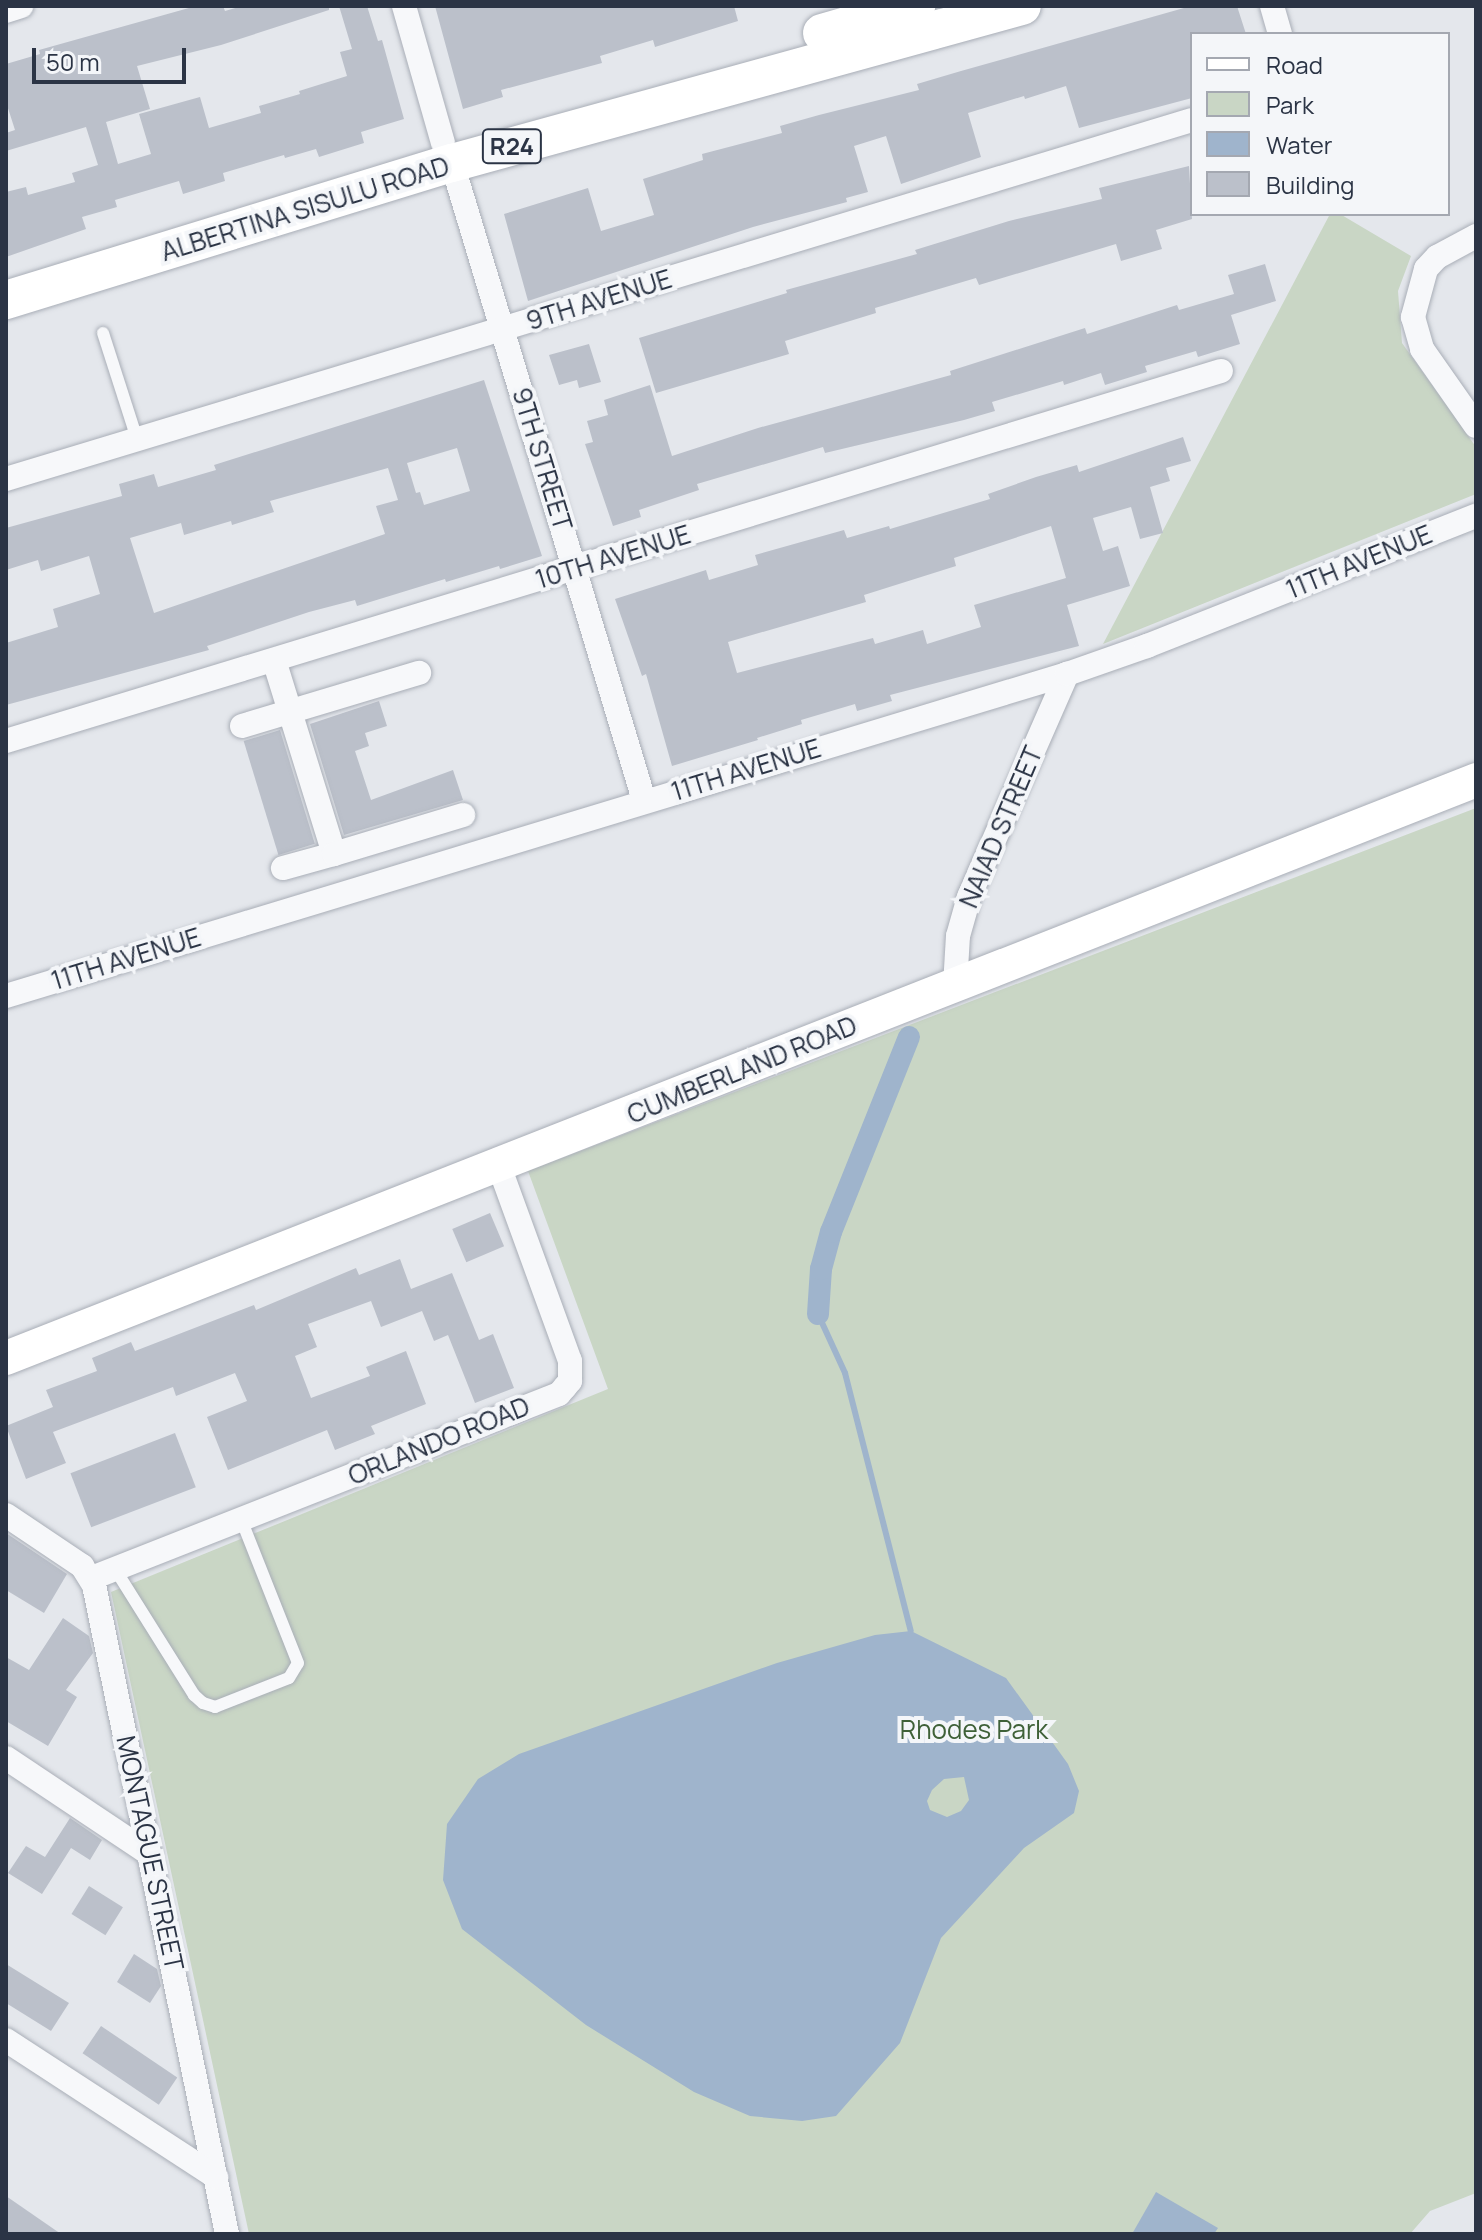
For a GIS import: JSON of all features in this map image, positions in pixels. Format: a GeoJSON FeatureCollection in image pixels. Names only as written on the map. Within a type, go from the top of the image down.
{"type":"FeatureCollection","features":[{"type":"Feature","properties":{"kind":"main road","name":"ALBERTINA SISULU ROAD"},"geometry":{"type":"LineString","coordinates":[[6,300],[448,153],[916,6]]}},
{"type":"Feature","properties":{"kind":"main road","name":"ALBERTINA SISULU ROAD"},"geometry":{"type":"LineString","coordinates":[[6,275],[448,153],[1022,6]]}},
{"type":"Feature","properties":{"kind":"street"},"geometry":{"type":"LineString","coordinates":[[6,11],[21,6]]}},
{"type":"Feature","properties":{"kind":"street","name":"9TH STREET"},"geometry":{"type":"LineString","coordinates":[[404,6],[644,800]]}},
{"type":"Feature","properties":{"kind":"street"},"geometry":{"type":"LineString","coordinates":[[1272,6],[1279,32]]}},
{"type":"Feature","properties":{"kind":"street","name":"9TH AVENUE"},"geometry":{"type":"LineString","coordinates":[[6,479],[1190,121]]}},
{"type":"Feature","properties":{"kind":"street"},"geometry":{"type":"LineString","coordinates":[[1476,236],[1437,257],[1426,269],[1413,317],[1422,349],[1476,426]]}},
{"type":"Feature","properties":{"kind":"street","name":"10TH AVENUE"},"geometry":{"type":"LineString","coordinates":[[6,741],[1221,371]]}},
{"type":"Feature","properties":{"kind":"street","name":"11TH AVENUE"},"geometry":{"type":"LineString","coordinates":[[6,996],[1067,674],[1147,646],[1476,516]]}},
{"type":"Feature","properties":{"kind":"street"},"geometry":{"type":"LineString","coordinates":[[274,660],[334,854]]}},
{"type":"Feature","properties":{"kind":"street"},"geometry":{"type":"LineString","coordinates":[[242,726],[419,673]]}},
{"type":"Feature","properties":{"kind":"street","name":"NAIAD STREET"},"geometry":{"type":"LineString","coordinates":[[955,986],[958,936],[969,897],[1067,674]]}},
{"type":"Feature","properties":{"kind":"street","name":"CUMBERLAND ROAD"},"geometry":{"type":"LineString","coordinates":[[6,1358],[1476,780]]}},
{"type":"Feature","properties":{"kind":"street"},"geometry":{"type":"LineString","coordinates":[[283,868],[463,815]]}},
{"type":"Feature","properties":{"kind":"street","name":"ORLANDO ROAD"},"geometry":{"type":"LineString","coordinates":[[92,1578],[559,1394],[570,1381],[570,1361],[499,1166]]}},
{"type":"Feature","properties":{"kind":"street"},"geometry":{"type":"LineString","coordinates":[[6,1515],[73,1559],[92,1578]]}},
{"type":"Feature","properties":{"kind":"street","name":"MONTAGUE STREET"},"geometry":{"type":"LineString","coordinates":[[92,1578],[227,2234]]}},
{"type":"Feature","properties":{"kind":"street"},"geometry":{"type":"LineString","coordinates":[[6,1758],[150,1854]]}},
{"type":"Feature","properties":{"kind":"street"},"geometry":{"type":"LineString","coordinates":[[6,2040],[216,2177]]}},
{"type":"Feature","properties":{"kind":"lane"},"geometry":{"type":"LineString","coordinates":[[103,333],[137,439]]}},
{"type":"Feature","properties":{"kind":"lane"},"geometry":{"type":"LineString","coordinates":[[115,1569],[194,1695],[203,1703],[215,1707],[289,1678],[298,1663],[241,1519]]}},
{"type":"Feature","properties":{"kind":"green space"},"geometry":{"type":"Polygon","coordinates":[[[1329,216],[1343,216],[1411,256],[1398,291],[1402,343],[1476,447],[1476,494],[1103,644],[1329,216]]]}},
{"type":"Feature","properties":{"kind":"green space","name":"Rhodes Park"},"geometry":{"type":"Polygon","coordinates":[[[1476,808],[1476,2193],[1430,2211],[1410,2234],[249,2234],[111,1592],[608,1389],[528,1171],[1476,808]]]}},
{"type":"Feature","properties":{"kind":"water"},"geometry":{"type":"Polygon","coordinates":[[[911,1631],[1006,1678],[1068,1764],[1079,1791],[1074,1813],[1024,1848],[941,1938],[900,2043],[836,2116],[802,2121],[750,2116],[694,2092],[586,2025],[462,1929],[443,1880],[447,1824],[478,1779],[519,1754],[777,1663],[875,1635],[911,1631]],[[964,1777],[944,1779],[932,1790],[927,1801],[930,1810],[947,1817],[961,1811],[969,1800],[964,1777]]]}},
{"type":"Feature","properties":{"kind":"water"},"geometry":{"type":"Polygon","coordinates":[[[1156,2192],[1218,2228],[1214,2234],[1132,2234],[1156,2192]]]}},
{"type":"Feature","properties":{"kind":"building"},"geometry":{"type":"Polygon","coordinates":[[[196,6],[223,6],[225,11],[242,6],[329,6],[329,10],[221,45],[137,66],[150,109],[106,122],[118,164],[151,154],[139,114],[200,97],[209,128],[261,113],[259,106],[347,76],[340,52],[352,49],[339,6],[367,6],[378,41],[382,40],[404,119],[361,132],[364,143],[319,157],[316,149],[285,158],[284,155],[223,173],[225,181],[183,194],[179,181],[115,200],[117,207],[82,217],[86,229],[6,257],[6,192],[26,187],[28,195],[75,182],[72,173],[98,165],[86,127],[6,151],[6,133],[15,130],[6,102],[6,64],[40,54],[39,50],[196,6]]]}},
{"type":"Feature","properties":{"kind":"building"},"geometry":{"type":"Polygon","coordinates":[[[435,6],[734,6],[738,21],[655,47],[653,40],[600,56],[602,63],[501,90],[503,97],[463,109],[435,6]]]}},
{"type":"Feature","properties":{"kind":"building"},"geometry":{"type":"Polygon","coordinates":[[[1191,6],[1237,6],[1245,32],[1190,32],[1190,99],[1079,128],[1066,86],[1025,99],[1024,96],[968,113],[981,157],[901,184],[886,136],[854,146],[868,192],[846,198],[847,202],[753,227],[528,301],[504,214],[588,188],[601,231],[654,215],[643,179],[703,160],[702,154],[782,133],[780,126],[919,90],[917,84],[1191,6]]]}},
{"type":"Feature","properties":{"kind":"building"},"geometry":{"type":"Polygon","coordinates":[[[1189,166],[1192,219],[1156,230],[1162,249],[1121,261],[1116,244],[979,285],[976,278],[875,308],[876,313],[785,341],[789,354],[656,393],[639,338],[787,293],[786,290],[917,254],[915,250],[1009,221],[1102,199],[1099,188],[1189,166]]]}},
{"type":"Feature","properties":{"kind":"building"},"geometry":{"type":"Polygon","coordinates":[[[1265,264],[1276,301],[1231,315],[1240,344],[1198,357],[1196,351],[1145,366],[1147,372],[1105,385],[1101,373],[1064,385],[1063,381],[992,402],[995,411],[964,420],[825,453],[823,447],[697,484],[699,490],[639,510],[641,517],[613,526],[585,444],[593,442],[587,421],[608,415],[604,400],[650,385],[672,456],[758,428],[951,375],[950,371],[1085,328],[1087,334],[1177,305],[1179,310],[1234,294],[1228,275],[1265,264]]]}},
{"type":"Feature","properties":{"kind":"building"},"geometry":{"type":"Polygon","coordinates":[[[589,344],[601,382],[579,388],[577,380],[559,385],[549,355],[589,344]]]}},
{"type":"Feature","properties":{"kind":"building"},"geometry":{"type":"Polygon","coordinates":[[[484,380],[542,556],[446,582],[445,579],[357,606],[355,600],[309,612],[207,646],[209,650],[6,705],[6,643],[58,627],[53,609],[100,594],[89,556],[41,571],[38,560],[6,570],[6,528],[122,496],[119,484],[154,474],[158,487],[216,470],[214,465],[484,380]],[[457,448],[407,463],[416,493],[420,492],[424,505],[470,491],[457,448]],[[388,468],[270,501],[274,512],[232,525],[231,521],[184,535],[181,523],[130,538],[154,613],[385,534],[376,506],[398,500],[388,468]]]}},
{"type":"Feature","properties":{"kind":"building"},"geometry":{"type":"Polygon","coordinates":[[[1183,437],[1191,461],[1166,468],[1170,481],[1150,487],[1163,533],[1140,539],[1131,507],[1093,518],[1103,551],[1118,546],[1130,586],[1067,605],[1079,646],[890,695],[892,701],[857,711],[855,704],[801,720],[802,724],[758,740],[672,766],[646,674],[642,676],[615,599],[706,570],[709,580],[758,565],[755,555],[844,530],[847,538],[889,526],[890,529],[990,499],[988,494],[1077,465],[1079,472],[1183,437]],[[1051,526],[954,558],[956,566],[864,595],[866,602],[728,642],[737,673],[873,638],[875,644],[923,630],[927,644],[981,627],[974,605],[1066,578],[1051,526]]]}},
{"type":"Feature","properties":{"kind":"building"},"geometry":{"type":"Polygon","coordinates":[[[379,701],[387,726],[365,733],[369,746],[355,751],[371,800],[453,770],[463,800],[344,835],[310,724],[379,701]]]}},
{"type":"Feature","properties":{"kind":"building"},"geometry":{"type":"Polygon","coordinates":[[[280,730],[315,844],[278,855],[244,741],[280,730]]]}},
{"type":"Feature","properties":{"kind":"building"},"geometry":{"type":"Polygon","coordinates":[[[490,1213],[504,1246],[466,1262],[452,1229],[490,1213]]]}},
{"type":"Feature","properties":{"kind":"building"},"geometry":{"type":"Polygon","coordinates":[[[400,1259],[411,1289],[452,1273],[479,1340],[493,1334],[514,1388],[475,1403],[448,1335],[434,1341],[422,1311],[381,1327],[371,1301],[308,1324],[317,1347],[295,1356],[311,1398],[370,1376],[366,1367],[406,1351],[426,1404],[371,1426],[375,1434],[335,1450],[327,1430],[228,1470],[207,1417],[247,1401],[235,1373],[176,1396],[173,1387],[53,1432],[66,1463],[26,1479],[6,1426],[53,1407],[46,1390],[97,1371],[92,1358],[131,1342],[135,1351],[254,1305],[256,1310],[356,1268],[359,1275],[400,1259]]]}},
{"type":"Feature","properties":{"kind":"building"},"geometry":{"type":"Polygon","coordinates":[[[175,1433],[196,1487],[91,1527],[70,1473],[175,1433]]]}},
{"type":"Feature","properties":{"kind":"building"},"geometry":{"type":"Polygon","coordinates":[[[6,1533],[67,1574],[44,1613],[6,1590],[6,1533]]]}},
{"type":"Feature","properties":{"kind":"building"},"geometry":{"type":"Polygon","coordinates":[[[63,1618],[89,1636],[93,1653],[66,1690],[77,1697],[48,1746],[6,1721],[6,1657],[29,1670],[63,1618]]]}},
{"type":"Feature","properties":{"kind":"building"},"geometry":{"type":"Polygon","coordinates":[[[70,1818],[102,1840],[90,1860],[71,1848],[42,1894],[8,1873],[26,1846],[45,1857],[70,1818]]]}},
{"type":"Feature","properties":{"kind":"building"},"geometry":{"type":"Polygon","coordinates":[[[89,1886],[123,1907],[105,1935],[72,1914],[89,1886]]]}},
{"type":"Feature","properties":{"kind":"building"},"geometry":{"type":"Polygon","coordinates":[[[134,1954],[157,1969],[161,1986],[150,2003],[117,1982],[134,1954]]]}},
{"type":"Feature","properties":{"kind":"building"},"geometry":{"type":"Polygon","coordinates":[[[6,1964],[69,2003],[51,2031],[6,2003],[6,1964]]]}},
{"type":"Feature","properties":{"kind":"building"},"geometry":{"type":"Polygon","coordinates":[[[101,2026],[177,2077],[159,2105],[83,2053],[101,2026]]]}},
{"type":"Feature","properties":{"kind":"building"},"geometry":{"type":"Polygon","coordinates":[[[6,2196],[61,2234],[6,2234],[6,2196]]]}},
{"type":"Feature","properties":{"kind":"waterway"},"geometry":{"type":"LineString","coordinates":[[818,1314],[821,1269],[831,1232],[909,1037]]}},
{"type":"Feature","properties":{"kind":"waterway"},"geometry":{"type":"LineString","coordinates":[[818,1314],[845,1373],[911,1631]]}}]}
